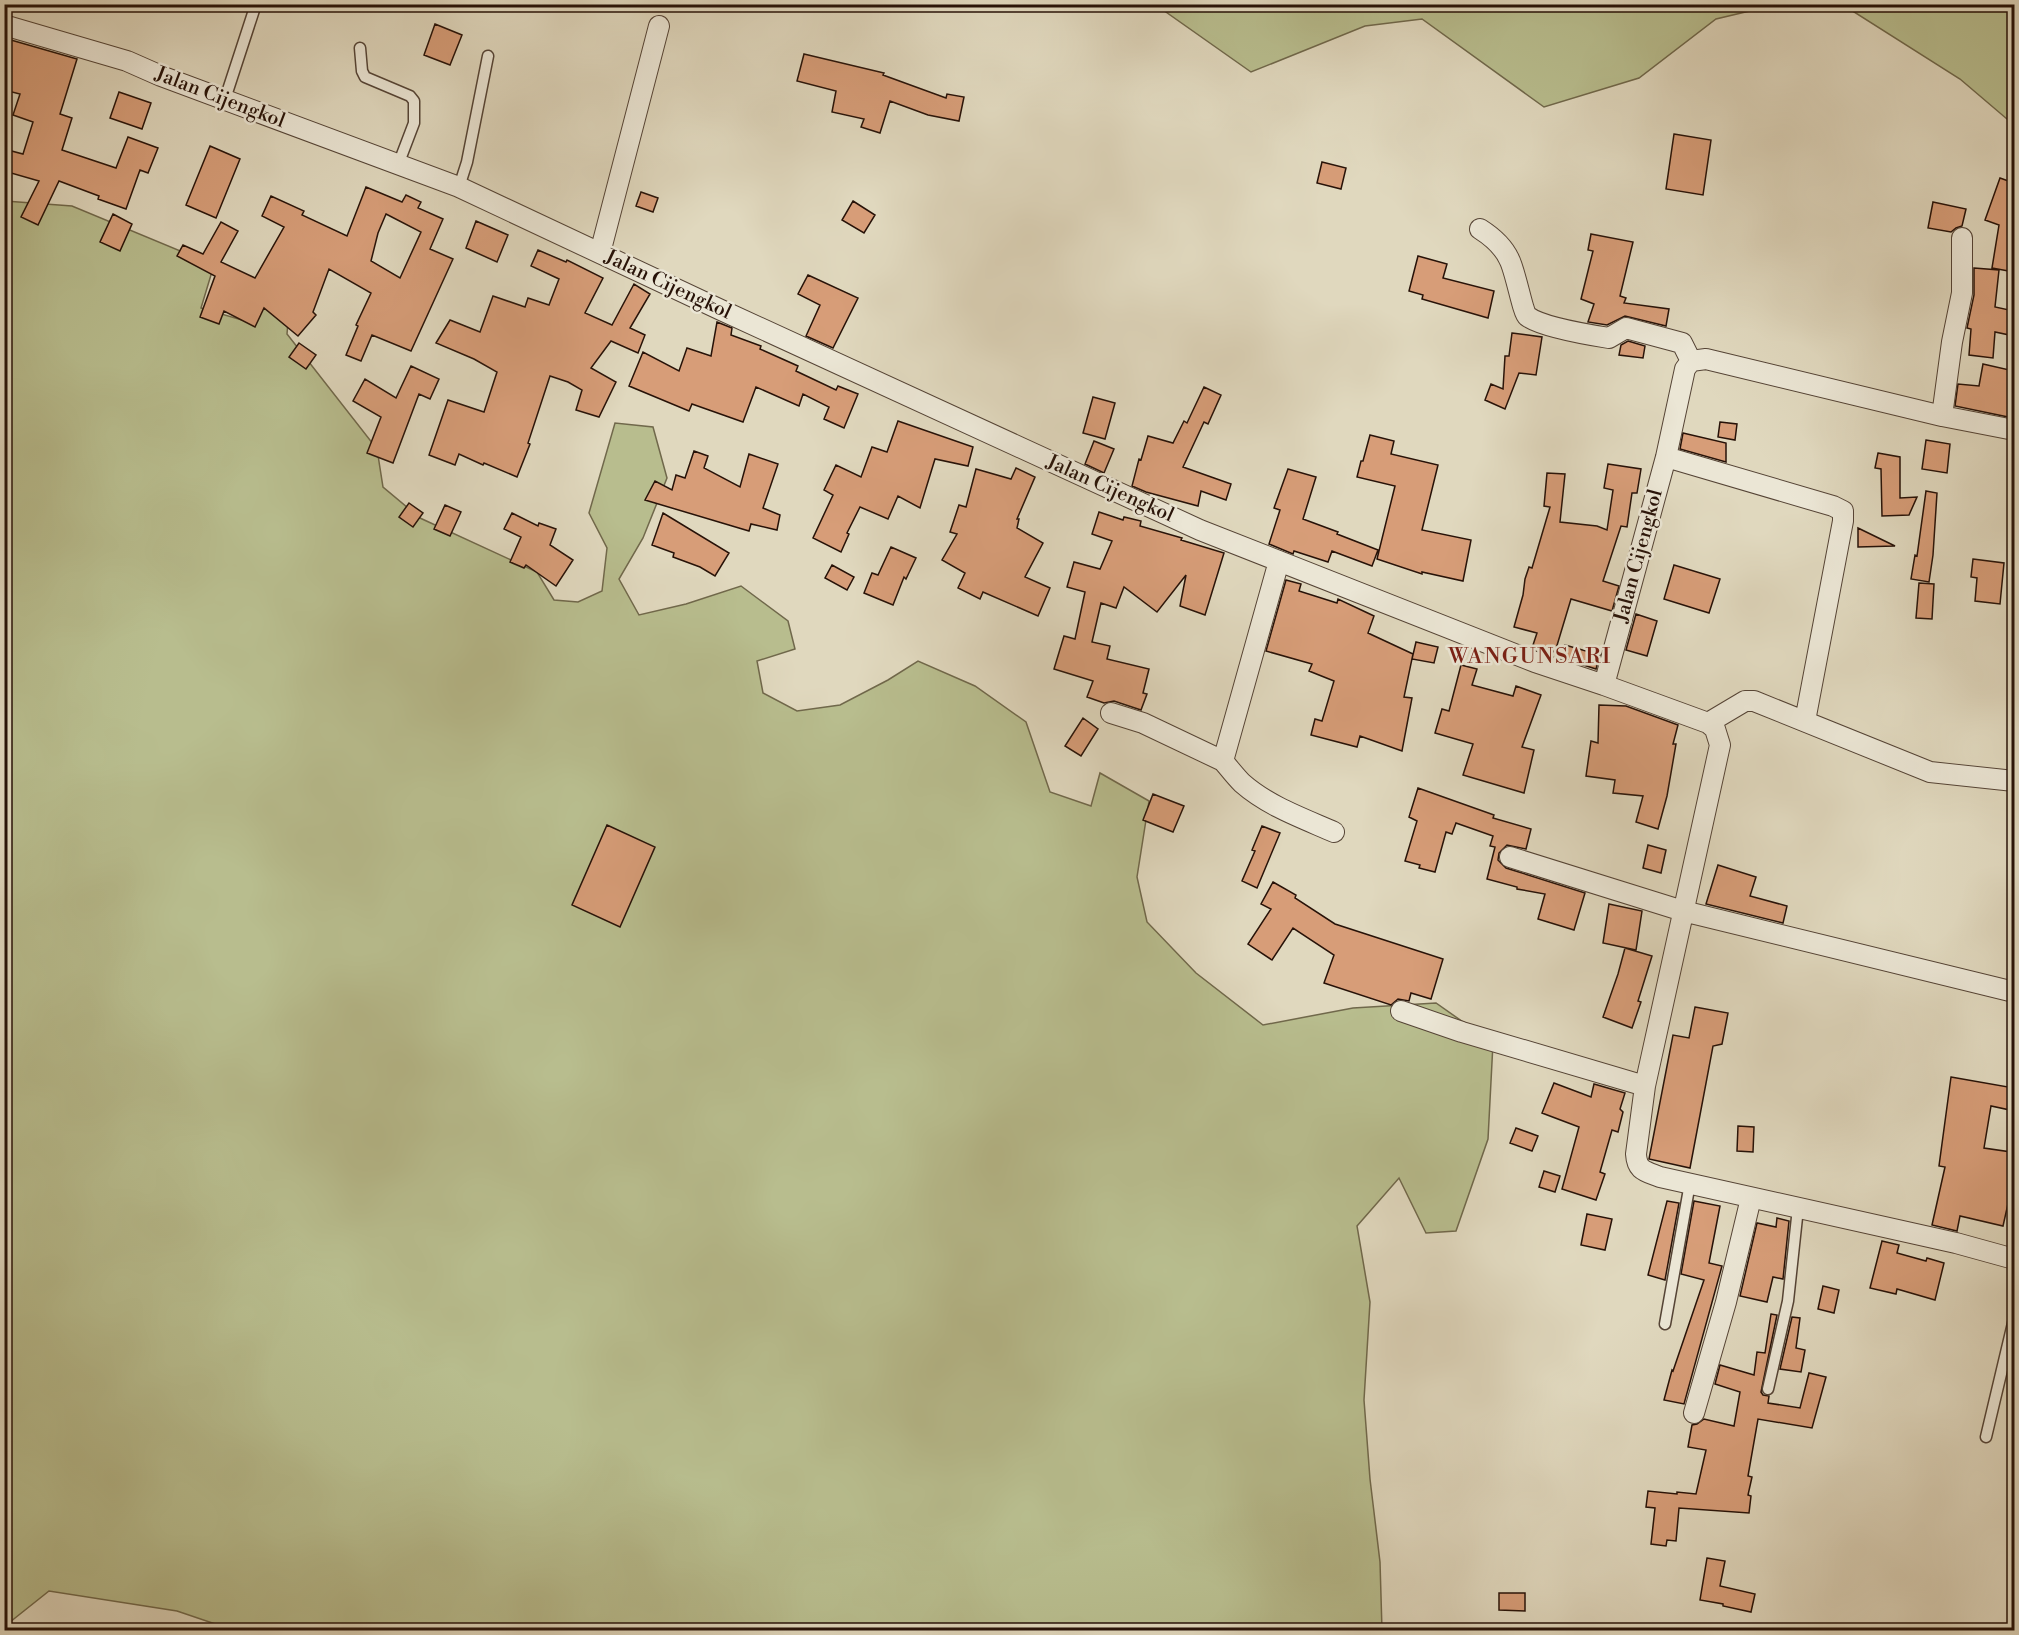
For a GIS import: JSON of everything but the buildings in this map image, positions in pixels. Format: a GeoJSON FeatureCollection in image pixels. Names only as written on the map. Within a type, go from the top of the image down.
{"type":"FeatureCollection","features":[{"type":"Feature","properties":{"kind":"street","name":"Jalan Cijengkol"},"geometry":{"type":"LineString","coordinates":[[4,25],[127,62],[459,187],[1200,530],[1535,662],[1604,685],[1666,457],[1685,369],[1690,361]]}},
{"type":"Feature","properties":{"kind":"street"},"geometry":{"type":"LineString","coordinates":[[600,253],[659,26]]}},
{"type":"Feature","properties":{"kind":"street"},"geometry":{"type":"LineString","coordinates":[[1479,229],[1489,235],[1509,259],[1521,292],[1524,313],[1528,317],[1550,325],[1609,338],[1626,328],[1682,344],[1690,361],[1706,359],[1942,416],[2014,430]]}},
{"type":"Feature","properties":{"kind":"street"},"geometry":{"type":"LineString","coordinates":[[1942,416],[1952,342],[1962,293],[1962,238]]}},
{"type":"Feature","properties":{"kind":"street"},"geometry":{"type":"LineString","coordinates":[[1666,457],[1833,506],[1843,512],[1805,721]]}},
{"type":"Feature","properties":{"kind":"street"},"geometry":{"type":"LineString","coordinates":[[1223,761],[1279,561]]}},
{"type":"Feature","properties":{"kind":"street"},"geometry":{"type":"LineString","coordinates":[[1604,685],[1708,723],[1715,729],[1720,745],[1645,1086],[1636,1154],[1637,1163],[1649,1173],[1956,1243],[2014,1259]]}},
{"type":"Feature","properties":{"kind":"street"},"geometry":{"type":"LineString","coordinates":[[1708,723],[1745,701],[1754,701],[1930,772],[2014,781]]}},
{"type":"Feature","properties":{"kind":"street"},"geometry":{"type":"LineString","coordinates":[[1111,713],[1143,723],[1223,761],[1240,782],[1262,799],[1334,832]]}},
{"type":"Feature","properties":{"kind":"street"},"geometry":{"type":"LineString","coordinates":[[1510,857],[1683,911],[2014,992]]}},
{"type":"Feature","properties":{"kind":"street"},"geometry":{"type":"LineString","coordinates":[[1401,1011],[1462,1032],[1645,1086]]}},
{"type":"Feature","properties":{"kind":"street"},"geometry":{"type":"LineString","coordinates":[[1694,1413],[1726,1302],[1751,1198]]}},
{"type":"Feature","properties":{"kind":"lane"},"geometry":{"type":"LineString","coordinates":[[225,99],[256,4]]}},
{"type":"Feature","properties":{"kind":"lane"},"geometry":{"type":"LineString","coordinates":[[360,48],[362,71],[365,77],[410,96],[414,101],[414,123],[398,165]]}},
{"type":"Feature","properties":{"kind":"lane"},"geometry":{"type":"LineString","coordinates":[[459,187],[467,162],[488,56]]}},
{"type":"Feature","properties":{"kind":"lane"},"geometry":{"type":"LineString","coordinates":[[1665,1324],[1690,1183]]}},
{"type":"Feature","properties":{"kind":"lane"},"geometry":{"type":"LineString","coordinates":[[1768,1389],[1788,1301],[1798,1208]]}},
{"type":"Feature","properties":{"kind":"lane"},"geometry":{"type":"LineString","coordinates":[[1986,1437],[2014,1319]]}},
{"type":"Feature","properties":{"kind":"green space"},"geometry":{"type":"Polygon","coordinates":[[[1156,5],[1775,5],[1716,19],[1639,78],[1544,107],[1422,19],[1365,26],[1251,72],[1156,5]]]}},
{"type":"Feature","properties":{"kind":"green space"},"geometry":{"type":"Polygon","coordinates":[[[1843,5],[2014,5],[2014,125],[1960,79],[1843,5]]]}},
{"type":"Feature","properties":{"kind":"green space"},"geometry":{"type":"Polygon","coordinates":[[[5,201],[72,206],[214,265],[201,308],[245,321],[268,291],[290,298],[287,334],[377,449],[383,487],[420,518],[537,572],[554,600],[578,602],[602,591],[607,548],[589,513],[615,423],[653,427],[667,478],[643,538],[619,579],[639,615],[686,604],[741,586],[788,621],[795,649],[757,661],[763,693],[797,711],[840,705],[888,680],[918,661],[975,686],[1026,722],[1050,792],[1091,806],[1100,773],[1149,801],[1137,877],[1147,922],[1196,973],[1263,1025],[1353,1008],[1436,1003],[1493,1043],[1488,1139],[1456,1231],[1426,1233],[1399,1178],[1357,1226],[1370,1302],[1364,1400],[1380,1562],[1382,1630],[233,1630],[177,1611],[49,1591],[5,1626],[5,201]]]}},
{"type":"Feature","properties":{"kind":"district","name":"WANGUNSARI"},"geometry":{"type":"Point","coordinates":[1530,656]}}]}
